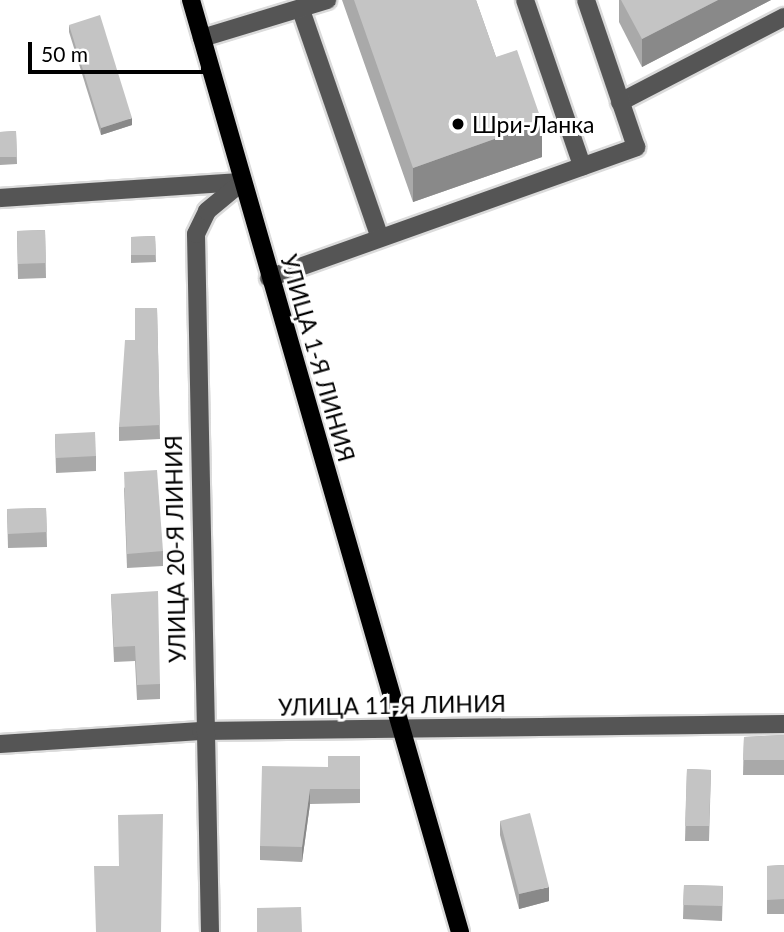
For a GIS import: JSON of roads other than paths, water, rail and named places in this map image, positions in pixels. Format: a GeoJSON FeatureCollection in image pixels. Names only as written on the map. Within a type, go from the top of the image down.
{"type":"FeatureCollection","features":[{"type":"Feature","properties":{"kind":"main road","name":"УЛИЦА 1-Я ЛИНИЯ"},"geometry":{"type":"LineString","coordinates":[[191,0],[269,278],[460,932]]}},
{"type":"Feature","properties":{"kind":"street"},"geometry":{"type":"LineString","coordinates":[[202,38],[327,0]]}},
{"type":"Feature","properties":{"kind":"street"},"geometry":{"type":"LineString","coordinates":[[525,0],[582,166]]}},
{"type":"Feature","properties":{"kind":"street"},"geometry":{"type":"LineString","coordinates":[[269,278],[636,147],[586,0]]}},
{"type":"Feature","properties":{"kind":"street"},"geometry":{"type":"LineString","coordinates":[[301,10],[380,238]]}},
{"type":"Feature","properties":{"kind":"street"},"geometry":{"type":"LineString","coordinates":[[620,102],[784,17]]}},
{"type":"Feature","properties":{"kind":"street"},"geometry":{"type":"LineString","coordinates":[[0,198],[242,182]]}},
{"type":"Feature","properties":{"kind":"street","name":"УЛИЦА 20-Я ЛИНИЯ"},"geometry":{"type":"LineString","coordinates":[[210,932],[212,785],[201,731],[197,234],[207,211],[242,182]]}},
{"type":"Feature","properties":{"kind":"street","name":"УЛИЦА 11-Я ЛИНИЯ"},"geometry":{"type":"LineString","coordinates":[[0,744],[201,731],[784,724]]}},
{"type":"Feature","properties":{"kind":"place","name":"Шри-Ланка"},"geometry":{"type":"Point","coordinates":[458,124]}}]}
